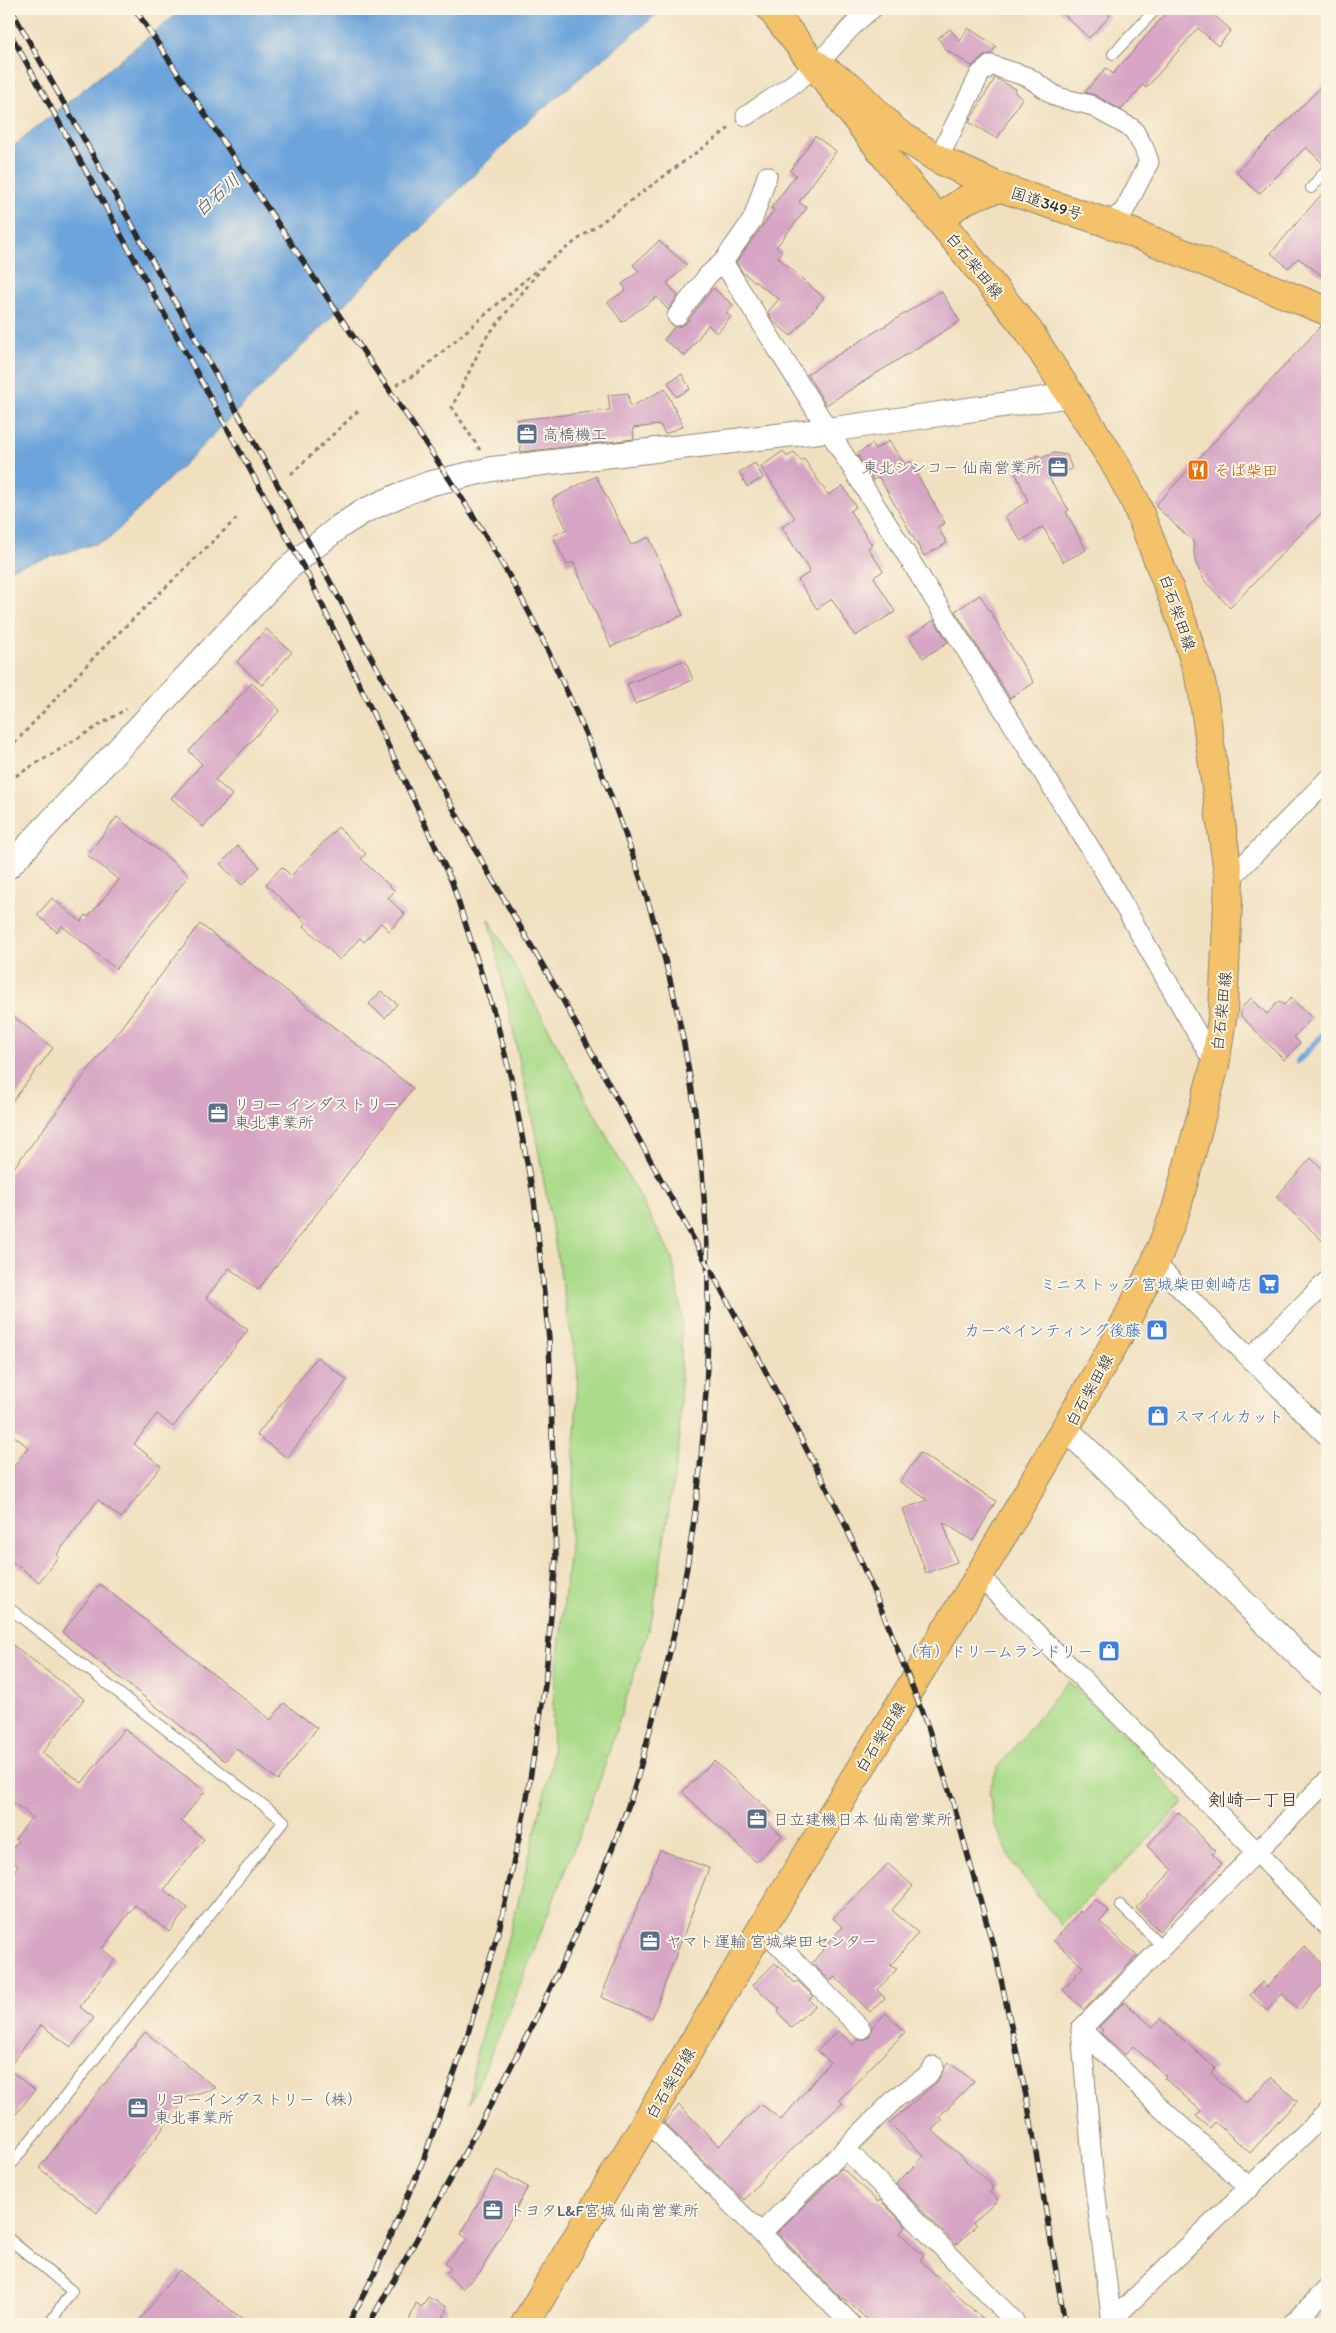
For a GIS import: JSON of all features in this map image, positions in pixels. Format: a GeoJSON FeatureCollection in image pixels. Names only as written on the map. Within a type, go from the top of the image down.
{"type":"FeatureCollection","features":[{"type":"Feature","properties":{"kind":"main road"},"geometry":{"type":"LineString","coordinates":[[771,9],[889,161],[939,220]]}},
{"type":"Feature","properties":{"kind":"main road"},"geometry":{"type":"LineString","coordinates":[[816,65],[851,87],[896,132],[938,159],[1001,188]]}},
{"type":"Feature","properties":{"kind":"main road","name":"国道349号"},"geometry":{"type":"LineString","coordinates":[[939,220],[960,202],[976,193],[1001,188],[1108,223],[1327,311]]}},
{"type":"Feature","properties":{"kind":"main road","name":"白石柴田線"},"geometry":{"type":"LineString","coordinates":[[525,2324],[762,1928],[979,1576],[1116,1341],[1155,1263],[1176,1210],[1215,1065],[1223,1012],[1229,880],[1202,686],[1183,624],[1135,502],[1114,462],[1028,330],[939,220]]}},
{"type":"Feature","properties":{"kind":"street"},"geometry":{"type":"LineString","coordinates":[[746,116],[800,79],[816,65],[859,18],[872,9]]}},
{"type":"Feature","properties":{"kind":"street"},"geometry":{"type":"LineString","coordinates":[[938,159],[980,74],[991,65],[1028,77],[1057,97],[1090,105],[1133,129],[1144,148],[1149,162],[1124,211],[1108,223]]}},
{"type":"Feature","properties":{"kind":"street"},"geometry":{"type":"LineString","coordinates":[[677,316],[708,275],[723,262],[753,219],[766,176]]}},
{"type":"Feature","properties":{"kind":"street"},"geometry":{"type":"LineString","coordinates":[[723,262],[1099,862],[1215,1065]]}},
{"type":"Feature","properties":{"kind":"street"},"geometry":{"type":"LineString","coordinates":[[9,866],[160,702],[286,570],[339,527],[364,511],[400,495],[428,484],[492,468],[828,430],[1072,396]]}},
{"type":"Feature","properties":{"kind":"street"},"geometry":{"type":"LineString","coordinates":[[1229,880],[1327,780]]}},
{"type":"Feature","properties":{"kind":"street"},"geometry":{"type":"LineString","coordinates":[[1155,1263],[1251,1357],[1327,1436]]}},
{"type":"Feature","properties":{"kind":"street"},"geometry":{"type":"LineString","coordinates":[[1251,1357],[1327,1281]]}},
{"type":"Feature","properties":{"kind":"street"},"geometry":{"type":"LineString","coordinates":[[1066,1429],[1327,1682]]}},
{"type":"Feature","properties":{"kind":"street"},"geometry":{"type":"LineString","coordinates":[[979,1576],[1256,1851],[1327,1926]]}},
{"type":"Feature","properties":{"kind":"street"},"geometry":{"type":"LineString","coordinates":[[1112,2322],[1093,2172],[1081,2029],[1327,1781]]}},
{"type":"Feature","properties":{"kind":"street"},"geometry":{"type":"LineString","coordinates":[[762,1928],[861,2029]]}},
{"type":"Feature","properties":{"kind":"street"},"geometry":{"type":"LineString","coordinates":[[1081,2029],[1162,2109],[1250,2188]]}},
{"type":"Feature","properties":{"kind":"street"},"geometry":{"type":"LineString","coordinates":[[762,2232],[896,2098],[928,2075],[934,2066]]}},
{"type":"Feature","properties":{"kind":"street"},"geometry":{"type":"LineString","coordinates":[[1112,2322],[1327,2112]]}},
{"type":"Feature","properties":{"kind":"street"},"geometry":{"type":"LineString","coordinates":[[646,2122],[762,2232],[851,2324]]}},
{"type":"Feature","properties":{"kind":"street"},"geometry":{"type":"LineString","coordinates":[[845,2148],[1014,2320],[1015,2324]]}},
{"type":"Feature","properties":{"kind":"street"},"geometry":{"type":"LineString","coordinates":[[1292,2324],[1327,2289]]}},
{"type":"Feature","properties":{"kind":"lane"},"geometry":{"type":"LineString","coordinates":[[1113,54],[1156,9]]}},
{"type":"Feature","properties":{"kind":"lane"},"geometry":{"type":"LineString","coordinates":[[1311,188],[1327,169]]}},
{"type":"Feature","properties":{"kind":"lane"},"geometry":{"type":"LineString","coordinates":[[9,1608],[284,1821],[9,2167]]}},
{"type":"Feature","properties":{"kind":"lane"},"geometry":{"type":"LineString","coordinates":[[1120,1905],[1163,1947]]}},
{"type":"Feature","properties":{"kind":"lane"},"geometry":{"type":"LineString","coordinates":[[9,2239],[72,2291],[49,2324]]}},
{"type":"Feature","properties":{"kind":"path"},"geometry":{"type":"LineString","coordinates":[[396,385],[418,373],[546,263],[675,166],[746,116]]}},
{"type":"Feature","properties":{"kind":"path"},"geometry":{"type":"LineString","coordinates":[[492,468],[452,406],[485,339],[546,263]]}},
{"type":"Feature","properties":{"kind":"path"},"geometry":{"type":"LineString","coordinates":[[291,474],[360,409]]}},
{"type":"Feature","properties":{"kind":"path"},"geometry":{"type":"LineString","coordinates":[[9,749],[98,652],[239,516]]}},
{"type":"Feature","properties":{"kind":"path"},"geometry":{"type":"LineString","coordinates":[[9,780],[121,710],[160,702]]}},
{"type":"Feature","properties":{"kind":"green space"},"geometry":{"type":"Polygon","coordinates":[[[489,919],[672,1257],[682,1316],[679,1444],[652,1618],[599,1783],[516,1996],[469,2104],[476,2055],[522,1887],[552,1761],[553,1703],[570,1547],[578,1372],[535,1132],[489,919]]]}},
{"type":"Feature","properties":{"kind":"green space"},"geometry":{"type":"Polygon","coordinates":[[[1068,1681],[1156,1765],[1154,1770],[1184,1803],[1061,1925],[1013,1863],[994,1823],[989,1791],[997,1769],[1068,1681]]]}},
{"type":"Feature","properties":{"kind":"water","name":"白石川"},"geometry":{"type":"Polygon","coordinates":[[[183,9],[663,9],[529,120],[108,540],[9,569],[9,150],[183,9]]]}},
{"type":"Feature","properties":{"kind":"building"},"geometry":{"type":"Polygon","coordinates":[[[1058,9],[1102,9],[1110,16],[1089,38],[1058,9]]]}},
{"type":"Feature","properties":{"kind":"building"},"geometry":{"type":"Polygon","coordinates":[[[1170,9],[1207,9],[1231,30],[1218,46],[1198,28],[1146,88],[1143,85],[1121,110],[1095,95],[1085,92],[1106,68],[1113,74],[1170,9]]]}},
{"type":"Feature","properties":{"kind":"building"},"geometry":{"type":"Polygon","coordinates":[[[968,28],[996,46],[991,54],[984,56],[972,66],[946,50],[938,38],[950,29],[960,41],[968,28]]]}},
{"type":"Feature","properties":{"kind":"building"},"geometry":{"type":"Polygon","coordinates":[[[995,78],[1016,89],[1014,92],[1022,98],[997,139],[969,122],[995,78]]]}},
{"type":"Feature","properties":{"kind":"building"},"geometry":{"type":"Polygon","coordinates":[[[1327,81],[1327,162],[1323,164],[1306,147],[1259,194],[1236,172],[1327,81]]]}},
{"type":"Feature","properties":{"kind":"building"},"geometry":{"type":"Polygon","coordinates":[[[815,136],[836,151],[799,202],[807,208],[776,247],[782,251],[778,257],[824,298],[791,336],[773,321],[768,312],[779,299],[743,273],[736,262],[774,210],[771,208],[796,175],[790,171],[815,136]]]}},
{"type":"Feature","properties":{"kind":"building"},"geometry":{"type":"Polygon","coordinates":[[[1327,188],[1327,279],[1298,258],[1288,268],[1271,253],[1327,188]]]}},
{"type":"Feature","properties":{"kind":"building"},"geometry":{"type":"Polygon","coordinates":[[[659,241],[687,265],[667,283],[678,296],[668,310],[657,297],[622,322],[608,302],[626,290],[622,284],[639,271],[633,265],[659,241]]]}},
{"type":"Feature","properties":{"kind":"building"},"geometry":{"type":"Polygon","coordinates":[[[713,288],[733,305],[726,313],[731,317],[717,333],[708,325],[685,356],[664,340],[674,327],[686,323],[713,288]]]}},
{"type":"Feature","properties":{"kind":"building"},"geometry":{"type":"Polygon","coordinates":[[[941,291],[960,321],[826,405],[807,374],[941,291]]]}},
{"type":"Feature","properties":{"kind":"building"},"geometry":{"type":"Polygon","coordinates":[[[1321,326],[1327,326],[1327,507],[1230,608],[1204,580],[1195,561],[1193,541],[1155,506],[1321,326]]]}},
{"type":"Feature","properties":{"kind":"building"},"geometry":{"type":"Polygon","coordinates":[[[682,374],[690,389],[676,397],[668,382],[682,374]]]}},
{"type":"Feature","properties":{"kind":"building"},"geometry":{"type":"Polygon","coordinates":[[[665,389],[683,426],[665,434],[660,425],[633,428],[634,439],[521,452],[517,420],[610,410],[608,395],[628,393],[630,407],[665,389]]]}},
{"type":"Feature","properties":{"kind":"building"},"geometry":{"type":"Polygon","coordinates":[[[889,441],[905,465],[910,462],[945,523],[938,527],[947,543],[924,556],[879,477],[873,480],[857,454],[872,444],[875,449],[889,441]]]}},
{"type":"Feature","properties":{"kind":"building"},"geometry":{"type":"Polygon","coordinates":[[[783,451],[787,457],[794,452],[801,461],[804,459],[828,495],[843,486],[856,507],[850,511],[872,545],[868,548],[883,571],[874,577],[895,612],[855,636],[832,599],[817,609],[798,580],[810,572],[782,527],[795,518],[761,467],[783,451]]]}},
{"type":"Feature","properties":{"kind":"building"},"geometry":{"type":"Polygon","coordinates":[[[1054,453],[1067,455],[1072,469],[1049,478],[1069,510],[1066,512],[1086,550],[1063,562],[1043,527],[1021,541],[1005,516],[1028,501],[1013,467],[1039,455],[1041,458],[1054,453]]]}},
{"type":"Feature","properties":{"kind":"building"},"geometry":{"type":"Polygon","coordinates":[[[755,463],[763,478],[747,487],[739,472],[755,463]]]}},
{"type":"Feature","properties":{"kind":"building"},"geometry":{"type":"Polygon","coordinates":[[[596,476],[631,545],[649,537],[683,615],[611,647],[573,562],[567,565],[553,536],[567,529],[552,499],[596,476]]]}},
{"type":"Feature","properties":{"kind":"building"},"geometry":{"type":"Polygon","coordinates":[[[980,595],[1034,683],[1010,698],[955,611],[980,595]]]}},
{"type":"Feature","properties":{"kind":"building"},"geometry":{"type":"Polygon","coordinates":[[[934,620],[948,642],[923,658],[909,637],[934,620]]]}},
{"type":"Feature","properties":{"kind":"building"},"geometry":{"type":"Polygon","coordinates":[[[266,629],[292,652],[262,685],[237,662],[266,629]]]}},
{"type":"Feature","properties":{"kind":"building"},"geometry":{"type":"Polygon","coordinates":[[[685,660],[693,680],[635,704],[627,684],[685,660]]]}},
{"type":"Feature","properties":{"kind":"building"},"geometry":{"type":"Polygon","coordinates":[[[252,683],[280,710],[215,780],[232,795],[203,827],[171,798],[202,764],[189,751],[252,683]]]}},
{"type":"Feature","properties":{"kind":"building"},"geometry":{"type":"Polygon","coordinates":[[[117,817],[189,875],[116,969],[62,926],[57,932],[37,915],[52,898],[81,922],[86,915],[88,917],[119,880],[87,855],[117,817]]]}},
{"type":"Feature","properties":{"kind":"building"},"geometry":{"type":"Polygon","coordinates":[[[338,827],[366,854],[361,859],[395,891],[388,898],[405,914],[389,931],[381,923],[364,942],[360,938],[340,960],[303,925],[306,923],[266,884],[282,867],[291,876],[338,827]]]}},
{"type":"Feature","properties":{"kind":"building"},"geometry":{"type":"Polygon","coordinates":[[[238,846],[260,867],[242,885],[220,864],[238,846]]]}},
{"type":"Feature","properties":{"kind":"building"},"geometry":{"type":"Polygon","coordinates":[[[200,924],[413,1088],[258,1290],[229,1268],[206,1298],[248,1330],[173,1427],[157,1414],[134,1444],[161,1466],[121,1518],[98,1500],[57,1554],[59,1556],[39,1582],[9,1559],[9,1473],[28,1447],[9,1432],[9,1174],[200,924]]]}},
{"type":"Feature","properties":{"kind":"building"},"geometry":{"type":"Polygon","coordinates":[[[381,991],[397,1004],[385,1018],[369,1004],[381,991]]]}},
{"type":"Feature","properties":{"kind":"building"},"geometry":{"type":"Polygon","coordinates":[[[1251,998],[1267,1014],[1279,1001],[1284,1005],[1291,998],[1312,1018],[1294,1037],[1300,1043],[1284,1060],[1241,1016],[1241,1008],[1251,998]]]}},
{"type":"Feature","properties":{"kind":"building"},"geometry":{"type":"Polygon","coordinates":[[[9,1013],[53,1048],[9,1106],[9,1013]]]}},
{"type":"Feature","properties":{"kind":"building"},"geometry":{"type":"Polygon","coordinates":[[[1311,1158],[1327,1173],[1327,1245],[1276,1197],[1311,1158]]]}},
{"type":"Feature","properties":{"kind":"building"},"geometry":{"type":"Polygon","coordinates":[[[317,1357],[347,1380],[287,1458],[257,1435],[317,1357]]]}},
{"type":"Feature","properties":{"kind":"building"},"geometry":{"type":"Polygon","coordinates":[[[920,1453],[996,1501],[973,1541],[943,1522],[957,1562],[926,1573],[903,1509],[928,1500],[900,1482],[920,1453]]]}},
{"type":"Feature","properties":{"kind":"building"},"geometry":{"type":"Polygon","coordinates":[[[100,1584],[271,1720],[284,1703],[317,1728],[278,1780],[236,1748],[225,1761],[62,1632],[100,1584]]]}},
{"type":"Feature","properties":{"kind":"building"},"geometry":{"type":"Polygon","coordinates":[[[9,1642],[84,1699],[42,1753],[82,1783],[124,1729],[205,1791],[181,1821],[204,1839],[164,1890],[188,1908],[169,1932],[135,1905],[102,1949],[115,1959],[80,2007],[94,2018],[71,2047],[41,2025],[9,2067],[9,1878],[18,1866],[9,1858],[9,1853],[18,1841],[15,1839],[32,1817],[9,1799],[9,1642]]]}},
{"type":"Feature","properties":{"kind":"building"},"geometry":{"type":"Polygon","coordinates":[[[714,1761],[771,1812],[764,1819],[782,1836],[756,1862],[682,1792],[714,1761]]]}},
{"type":"Feature","properties":{"kind":"building"},"geometry":{"type":"Polygon","coordinates":[[[1178,1812],[1215,1851],[1212,1854],[1222,1864],[1159,1931],[1136,1908],[1173,1870],[1147,1846],[1178,1812]]]}},
{"type":"Feature","properties":{"kind":"building"},"geometry":{"type":"Polygon","coordinates":[[[660,1850],[709,1868],[652,2018],[601,1997],[660,1850]]]}},
{"type":"Feature","properties":{"kind":"building"},"geometry":{"type":"Polygon","coordinates":[[[888,1864],[913,1886],[892,1910],[918,1933],[890,1966],[897,1969],[877,1990],[885,1998],[870,2012],[835,1977],[830,1981],[812,1963],[842,1927],[833,1918],[888,1864]]]}},
{"type":"Feature","properties":{"kind":"building"},"geometry":{"type":"Polygon","coordinates":[[[1095,1899],[1109,1911],[1100,1922],[1137,1956],[1084,2010],[1063,1990],[1083,1967],[1054,1941],[1080,1911],[1082,1913],[1095,1899]]]}},
{"type":"Feature","properties":{"kind":"building"},"geometry":{"type":"Polygon","coordinates":[[[1304,1946],[1327,1968],[1327,1979],[1299,2010],[1282,1994],[1267,2011],[1250,1995],[1262,1982],[1267,1987],[1304,1946]]]}},
{"type":"Feature","properties":{"kind":"building"},"geometry":{"type":"Polygon","coordinates":[[[775,1963],[795,1983],[798,1981],[813,1996],[809,2000],[815,2006],[791,2027],[778,2012],[780,2009],[753,1985],[775,1963]]]}},
{"type":"Feature","properties":{"kind":"building"},"geometry":{"type":"Polygon","coordinates":[[[1124,2002],[1153,2027],[1160,2019],[1215,2068],[1211,2073],[1246,2104],[1271,2077],[1297,2101],[1250,2153],[1215,2122],[1210,2128],[1196,2116],[1201,2111],[1164,2078],[1166,2076],[1133,2046],[1125,2055],[1101,2033],[1103,2030],[1099,2027],[1124,2002]]]}},
{"type":"Feature","properties":{"kind":"building"},"geometry":{"type":"Polygon","coordinates":[[[886,2013],[905,2032],[839,2100],[843,2103],[773,2167],[744,2200],[664,2123],[679,2105],[719,2146],[761,2104],[781,2120],[830,2062],[817,2051],[838,2031],[854,2045],[859,2040],[864,2040],[869,2037],[872,2027],[886,2013]]]}},
{"type":"Feature","properties":{"kind":"building"},"geometry":{"type":"Polygon","coordinates":[[[145,2032],[216,2088],[188,2096],[97,2213],[39,2168],[145,2032]]]}},
{"type":"Feature","properties":{"kind":"building"},"geometry":{"type":"Polygon","coordinates":[[[948,2062],[974,2081],[939,2117],[942,2120],[932,2130],[989,2182],[993,2188],[990,2193],[998,2200],[973,2223],[976,2226],[956,2245],[896,2184],[924,2156],[889,2123],[937,2082],[948,2062]]]}},
{"type":"Feature","properties":{"kind":"building"},"geometry":{"type":"Polygon","coordinates":[[[9,2070],[35,2090],[9,2123],[9,2070]]]}},
{"type":"Feature","properties":{"kind":"building"},"geometry":{"type":"Polygon","coordinates":[[[842,2168],[878,2202],[880,2200],[906,2226],[900,2233],[924,2256],[920,2260],[988,2324],[872,2324],[844,2298],[843,2300],[777,2233],[842,2168]]]}},
{"type":"Feature","properties":{"kind":"building"},"geometry":{"type":"Polygon","coordinates":[[[497,2170],[528,2187],[481,2271],[462,2289],[446,2273],[451,2269],[445,2263],[468,2239],[461,2234],[497,2170]]]}},
{"type":"Feature","properties":{"kind":"building"},"geometry":{"type":"Polygon","coordinates":[[[179,2270],[249,2324],[136,2324],[179,2270]]]}},
{"type":"Feature","properties":{"kind":"building"},"geometry":{"type":"Polygon","coordinates":[[[428,2297],[447,2307],[441,2324],[408,2324],[416,2303],[422,2307],[428,2297]]]}},
{"type":"Feature","properties":{"kind":"waterway"},"geometry":{"type":"LineString","coordinates":[[1298,1061],[1327,1030]]}},
{"type":"Feature","properties":{"kind":"railway"},"geometry":{"type":"LineString","coordinates":[[11,9],[270,471],[484,865],[559,993],[757,1355],[841,1515],[888,1625],[929,1730],[952,1799],[996,1956],[1028,2105],[1065,2324]]}},
{"type":"Feature","properties":{"kind":"railway"},"geometry":{"type":"LineString","coordinates":[[135,9],[481,528],[537,628],[575,708],[609,791],[625,832],[653,917],[665,960],[685,1051],[699,1145],[707,1241],[708,1338],[703,1435],[692,1531],[676,1624],[640,1769],[604,1869],[544,2002],[476,2133],[369,2324]]}},
{"type":"Feature","properties":{"kind":"railway"},"geometry":{"type":"LineString","coordinates":[[9,31],[310,579],[452,882],[496,1019],[511,1078],[534,1199],[549,1339],[556,1558],[545,1685],[526,1804],[500,1926],[465,2043],[424,2158],[374,2275],[348,2324]]}},
{"type":"Feature","properties":{"kind":"place","name":"高橋機工"},"geometry":{"type":"Point","coordinates":[527,434]}},
{"type":"Feature","properties":{"kind":"place","name":"東北シンコー 仙南営業所"},"geometry":{"type":"Point","coordinates":[1058,467]}},
{"type":"Feature","properties":{"kind":"place","name":"そば柴田"},"geometry":{"type":"Point","coordinates":[1198,470]}},
{"type":"Feature","properties":{"kind":"place","name":"リコー インダストリー 東北事業所"},"geometry":{"type":"Point","coordinates":[218,1113]}},
{"type":"Feature","properties":{"kind":"place","name":"ミニストップ 宮城柴田剣崎店"},"geometry":{"type":"Point","coordinates":[1269,1284]}},
{"type":"Feature","properties":{"kind":"place","name":"カーペインティング後藤"},"geometry":{"type":"Point","coordinates":[1157,1330]}},
{"type":"Feature","properties":{"kind":"place","name":"スマイルカット"},"geometry":{"type":"Point","coordinates":[1158,1416]}},
{"type":"Feature","properties":{"kind":"place","name":"（有）ドリームランドリー"},"geometry":{"type":"Point","coordinates":[1109,1651]}},
{"type":"Feature","properties":{"kind":"place","name":"日立建機日本 仙南営業所"},"geometry":{"type":"Point","coordinates":[757,1819]}},
{"type":"Feature","properties":{"kind":"place","name":"ヤマト運輸 宮城柴田センター"},"geometry":{"type":"Point","coordinates":[650,1941]}},
{"type":"Feature","properties":{"kind":"place","name":"リコーインダストリー（株） 東北事業所"},"geometry":{"type":"Point","coordinates":[138,2108]}},
{"type":"Feature","properties":{"kind":"place","name":"トヨタL&F宮城 仙南営業所"},"geometry":{"type":"Point","coordinates":[493,2210]}},
{"type":"Feature","properties":{"kind":"district","name":"剣崎一丁目"},"geometry":{"type":"Point","coordinates":[1253,1800]}}]}
